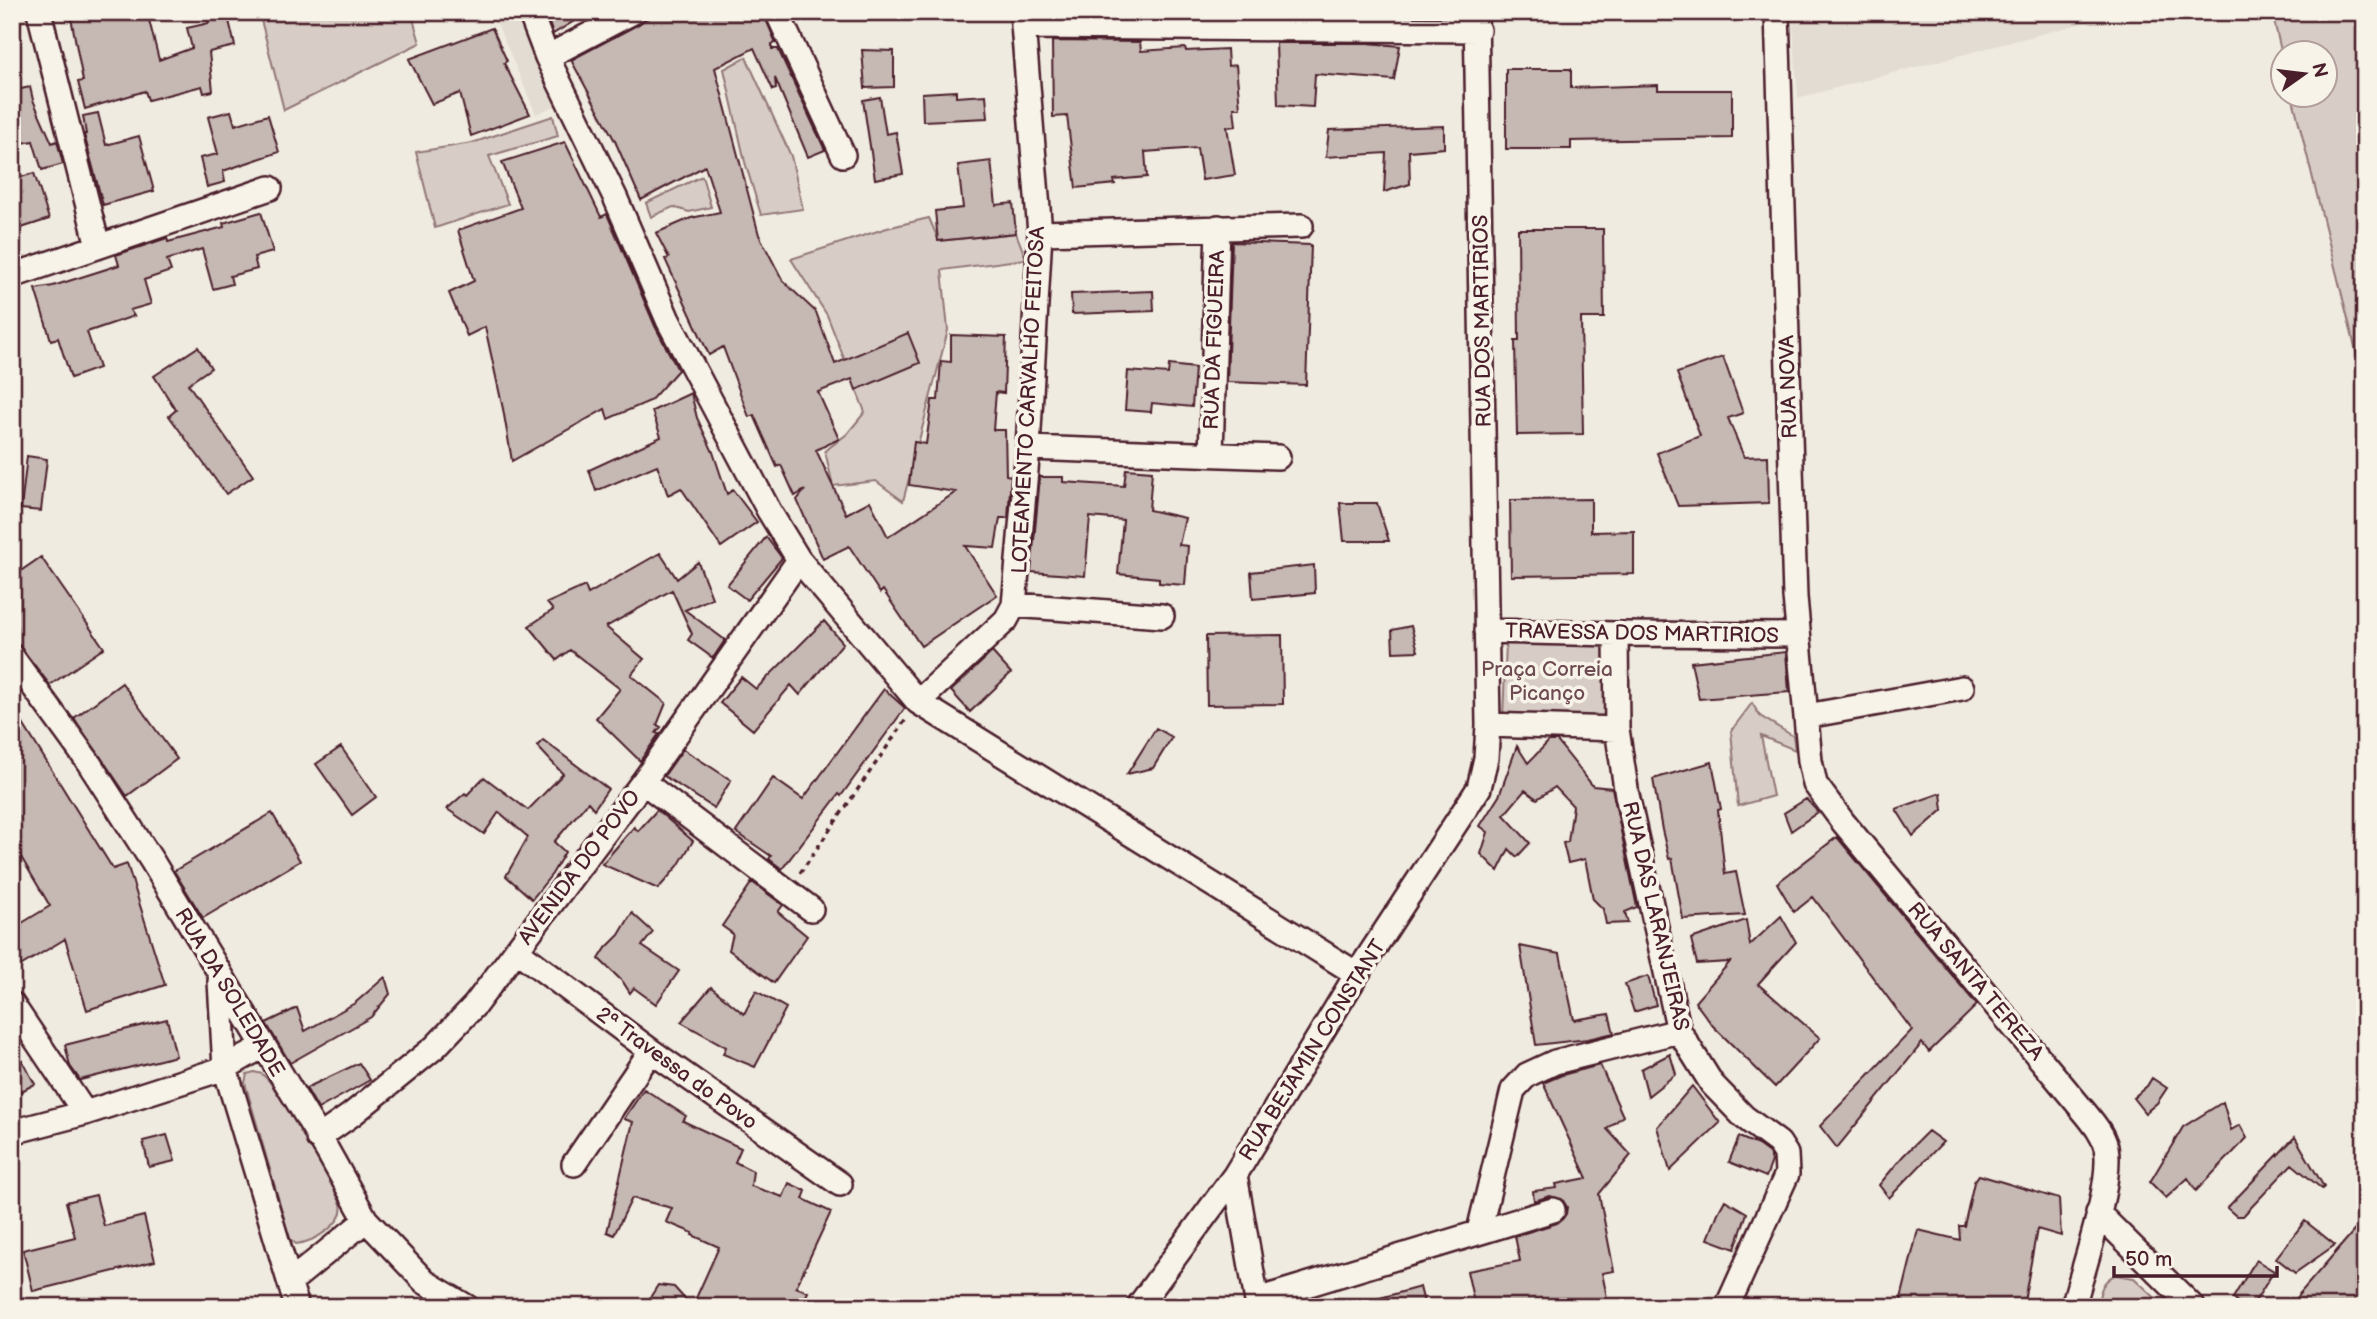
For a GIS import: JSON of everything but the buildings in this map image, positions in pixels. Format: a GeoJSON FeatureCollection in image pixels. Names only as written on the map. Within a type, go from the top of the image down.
{"type":"FeatureCollection","features":[{"type":"Feature","properties":{"kind":"street"},"geometry":{"type":"LineString","coordinates":[[39,12],[98,246]]}},
{"type":"Feature","properties":{"kind":"street"},"geometry":{"type":"LineString","coordinates":[[530,12],[547,57],[615,197],[668,320],[769,511],[799,560],[918,702],[1357,974]]}},
{"type":"Feature","properties":{"kind":"street"},"geometry":{"type":"LineString","coordinates":[[547,57],[633,12]]}},
{"type":"Feature","properties":{"kind":"street"},"geometry":{"type":"LineString","coordinates":[[777,12],[842,155]]}},
{"type":"Feature","properties":{"kind":"street","name":"RUA NOVA"},"geometry":{"type":"LineString","coordinates":[[1777,12],[1798,635],[1810,761]]}},
{"type":"Feature","properties":{"kind":"street","name":"LOTEAMENTO CARVALHO FEITOSA"},"geometry":{"type":"LineString","coordinates":[[918,702],[1006,620],[1014,605],[1028,448],[1040,233],[1023,20],[1477,21]]}},
{"type":"Feature","properties":{"kind":"street","name":"RUA DOS MARTIRIOS"},"geometry":{"type":"LineString","coordinates":[[1477,21],[1488,725],[1486,758],[1479,788]]}},
{"type":"Feature","properties":{"kind":"street"},"geometry":{"type":"LineString","coordinates":[[12,276],[270,188]]}},
{"type":"Feature","properties":{"kind":"street","name":"RUA DA FIGUEIRA"},"geometry":{"type":"LineString","coordinates":[[1040,233],[1301,226]]}},
{"type":"Feature","properties":{"kind":"street","name":"RUA DA FIGUEIRA"},"geometry":{"type":"LineString","coordinates":[[1211,454],[1218,227]]}},
{"type":"Feature","properties":{"kind":"street"},"geometry":{"type":"LineString","coordinates":[[1028,448],[1278,457]]}},
{"type":"Feature","properties":{"kind":"street","name":"AVENIDA DO POVO"},"geometry":{"type":"LineString","coordinates":[[318,1138],[351,1115],[435,1047],[475,1005],[643,782],[799,560]]}},
{"type":"Feature","properties":{"kind":"street","name":"LOTEAMENTO CARVALHO FEITOSA"},"geometry":{"type":"LineString","coordinates":[[1014,605],[1162,616]]}},
{"type":"Feature","properties":{"kind":"street","name":"TRAVESSA DOS MARTIRIOS"},"geometry":{"type":"LineString","coordinates":[[1486,631],[1798,635]]}},
{"type":"Feature","properties":{"kind":"street","name":"RUA DAS LARANJEIRAS"},"geometry":{"type":"LineString","coordinates":[[1616,634],[1617,729],[1628,795],[1679,1031],[1712,1084],[1744,1117],[1779,1143],[1786,1154],[1787,1174],[1727,1307]]}},
{"type":"Feature","properties":{"kind":"street","name":"RUA DA SOLEDADE"},"geometry":{"type":"LineString","coordinates":[[12,657],[87,760],[152,861],[366,1220],[425,1282],[467,1307]]}},
{"type":"Feature","properties":{"kind":"street"},"geometry":{"type":"LineString","coordinates":[[1807,716],[1962,688]]}},
{"type":"Feature","properties":{"kind":"street"},"geometry":{"type":"LineString","coordinates":[[1488,725],[1617,729]]}},
{"type":"Feature","properties":{"kind":"street","name":"RUA SANTA TEREZA"},"geometry":{"type":"LineString","coordinates":[[1810,761],[1815,784],[1835,813],[2103,1138],[2107,1158],[2105,1184],[2073,1307]]}},
{"type":"Feature","properties":{"kind":"street"},"geometry":{"type":"LineString","coordinates":[[643,782],[811,909]]}},
{"type":"Feature","properties":{"kind":"street","name":"RUA BEJAMIN CONSTANT"},"geometry":{"type":"LineString","coordinates":[[1138,1307],[1235,1175],[1357,974],[1479,788]]}},
{"type":"Feature","properties":{"kind":"street","name":"2ª Travessa do Povo"},"geometry":{"type":"LineString","coordinates":[[516,950],[651,1051],[840,1184]]}},
{"type":"Feature","properties":{"kind":"street"},"geometry":{"type":"LineString","coordinates":[[220,977],[225,1068],[297,1307]]}},
{"type":"Feature","properties":{"kind":"street"},"geometry":{"type":"LineString","coordinates":[[12,1004],[85,1113]]}},
{"type":"Feature","properties":{"kind":"street"},"geometry":{"type":"LineString","coordinates":[[1479,1231],[1513,1090],[1527,1075],[1555,1062],[1679,1031]]}},
{"type":"Feature","properties":{"kind":"street"},"geometry":{"type":"LineString","coordinates":[[12,1132],[85,1113],[225,1068],[263,1046]]}},
{"type":"Feature","properties":{"kind":"street"},"geometry":{"type":"LineString","coordinates":[[574,1164],[651,1051]]}},
{"type":"Feature","properties":{"kind":"street"},"geometry":{"type":"LineString","coordinates":[[1235,1175],[1257,1303],[1479,1231],[1553,1210]]}},
{"type":"Feature","properties":{"kind":"street"},"geometry":{"type":"LineString","coordinates":[[2098,1213],[2193,1307]]}},
{"type":"Feature","properties":{"kind":"street"},"geometry":{"type":"LineString","coordinates":[[290,1282],[366,1220]]}},
{"type":"Feature","properties":{"kind":"path"},"geometry":{"type":"LineString","coordinates":[[788,891],[918,702]]}},
{"type":"Feature","properties":{"kind":"shaded area"},"geometry":{"type":"Polygon","coordinates":[[[489,12],[521,12],[560,104],[536,114],[498,26],[489,12]]]}},
{"type":"Feature","properties":{"kind":"shaded area"},"geometry":{"type":"Polygon","coordinates":[[[1792,12],[2125,12],[1798,98],[1792,12]]]}},
{"type":"Feature","properties":{"kind":"green space"},"geometry":{"type":"Polygon","coordinates":[[[259,12],[411,12],[420,43],[284,110],[259,12]]]}},
{"type":"Feature","properties":{"kind":"green space"},"geometry":{"type":"Polygon","coordinates":[[[2272,12],[2365,12],[2365,387],[2295,108],[2338,108],[2338,38],[2278,38],[2272,12]]]}},
{"type":"Feature","properties":{"kind":"green space"},"geometry":{"type":"Polygon","coordinates":[[[746,57],[791,156],[803,209],[761,215],[745,162],[724,69],[746,57]]]}},
{"type":"Feature","properties":{"kind":"green space"},"geometry":{"type":"Polygon","coordinates":[[[553,116],[558,136],[489,156],[508,204],[435,228],[416,152],[472,143],[553,116]]]}},
{"type":"Feature","properties":{"kind":"green space"},"geometry":{"type":"Polygon","coordinates":[[[702,176],[711,207],[689,212],[673,207],[651,217],[646,203],[702,176]]]}},
{"type":"Feature","properties":{"kind":"green space"},"geometry":{"type":"Polygon","coordinates":[[[929,218],[939,241],[1016,233],[1026,259],[942,270],[948,330],[903,501],[876,481],[833,486],[825,451],[847,434],[865,412],[827,315],[791,259],[887,228],[929,218]]]}},
{"type":"Feature","properties":{"kind":"green space","name":"Praça Correia Picanço"},"geometry":{"type":"Polygon","coordinates":[[[1506,643],[1608,644],[1608,722],[1503,719],[1506,643]]]}},
{"type":"Feature","properties":{"kind":"green space"},"geometry":{"type":"Polygon","coordinates":[[[1752,703],[1760,716],[1793,736],[1795,750],[1761,736],[1773,796],[1738,806],[1731,731],[1752,703]]]}},
{"type":"Feature","properties":{"kind":"green space"},"geometry":{"type":"Polygon","coordinates":[[[247,1074],[262,1074],[269,1081],[312,1144],[341,1204],[339,1218],[334,1224],[319,1235],[296,1244],[290,1239],[245,1083],[247,1074]]]}},
{"type":"Feature","properties":{"kind":"green space"},"geometry":{"type":"Polygon","coordinates":[[[2115,1275],[2134,1278],[2165,1307],[2097,1307],[2104,1284],[2115,1275]]]}}]}
